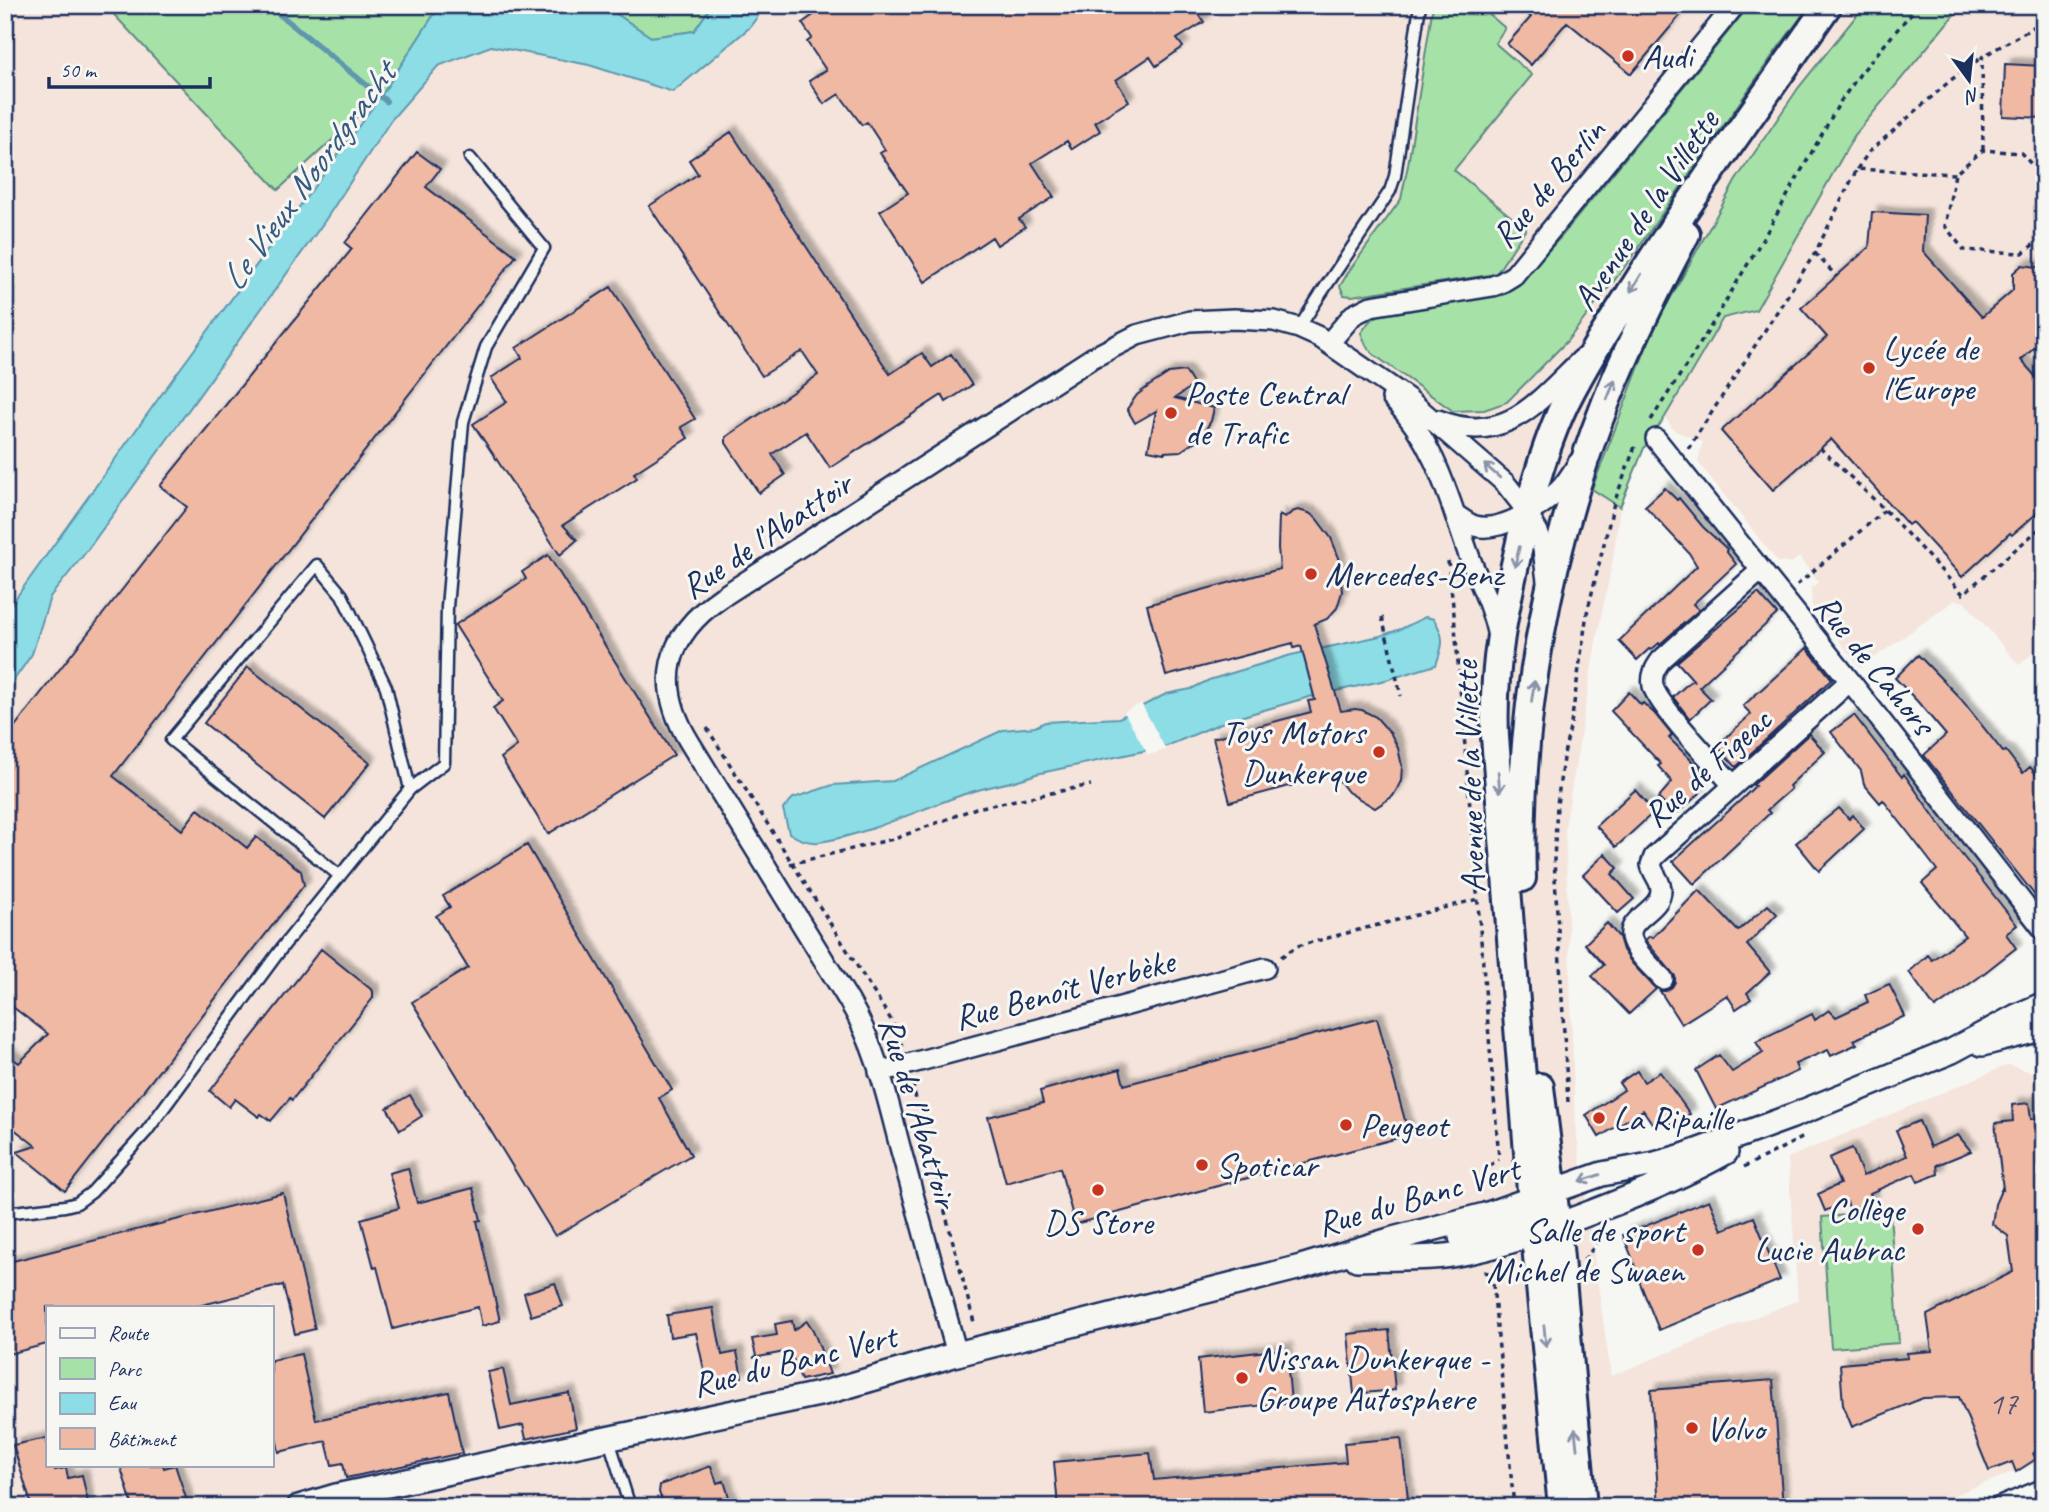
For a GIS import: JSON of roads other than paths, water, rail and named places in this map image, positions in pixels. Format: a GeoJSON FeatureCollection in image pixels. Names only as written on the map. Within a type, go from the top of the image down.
{"type":"FeatureCollection","features":[{"type":"Feature","properties":{"kind":"main road","name":"Avenue de la Villette"},"geometry":{"type":"LineString","coordinates":[[1583,1507],[1561,1279],[1544,1213],[1495,737],[1499,640],[1527,513],[1543,461],[1559,418],[1581,374],[1688,204],[1828,5]]}},
{"type":"Feature","properties":{"kind":"main road","name":"Avenue de la Villette"},"geometry":{"type":"LineString","coordinates":[[1562,1507],[1522,869],[1529,720],[1549,596],[1577,486],[1605,405],[1658,287],[1700,208],[1757,122],[1847,5]]}},
{"type":"Feature","properties":{"kind":"street","name":"Rue de Berlin"},"geometry":{"type":"LineString","coordinates":[[1329,343],[1353,315],[1371,306],[1493,286],[1514,275],[1735,5]]}},
{"type":"Feature","properties":{"kind":"street","name":"Rue de l'Abattoir"},"geometry":{"type":"LineString","coordinates":[[957,1354],[869,1040],[857,1014],[681,729],[672,706],[669,687],[672,663],[679,640],[692,621],[722,597],[1082,365],[1116,345],[1150,331],[1190,321],[1261,320],[1299,328],[1329,343],[1397,390],[1496,474],[1513,492],[1542,541],[1549,596]]}},
{"type":"Feature","properties":{"kind":"street","name":"Rue de l'Abattoir"},"geometry":{"type":"LineString","coordinates":[[1428,415],[1469,428],[1487,428],[1503,424],[1534,405],[1598,344]]}},
{"type":"Feature","properties":{"kind":"street","name":"Rue de l'Abattoir"},"geometry":{"type":"LineString","coordinates":[[1365,369],[1421,433],[1440,471],[1492,612],[1499,640]]}},
{"type":"Feature","properties":{"kind":"street","name":"Rue de Cahors"},"geometry":{"type":"LineString","coordinates":[[1647,436],[1677,465],[2044,930]]}},
{"type":"Feature","properties":{"kind":"street"},"geometry":{"type":"LineString","coordinates":[[1456,515],[1471,525],[1483,527],[1507,522],[1527,513],[1565,484],[1593,440]]}},
{"type":"Feature","properties":{"kind":"street"},"geometry":{"type":"LineString","coordinates":[[1733,785],[1663,704],[1653,685],[1653,674],[1661,660],[1760,571]]}},
{"type":"Feature","properties":{"kind":"street","name":"Rue de Figeac"},"geometry":{"type":"LineString","coordinates":[[1663,979],[1636,948],[1631,937],[1635,923],[1660,897],[1661,887],[1651,870],[1651,862],[1657,853],[1850,681]]}},
{"type":"Feature","properties":{"kind":"street","name":"Rue Benoît Verbèke"},"geometry":{"type":"LineString","coordinates":[[879,1072],[1265,968]]}},
{"type":"Feature","properties":{"kind":"street","name":"Rue du Banc Vert"},"geometry":{"type":"LineString","coordinates":[[1301,1267],[1355,1259],[1504,1227],[1668,1170],[1726,1140],[1952,1052],[2044,1004]]}},
{"type":"Feature","properties":{"kind":"street","name":"Rue du Banc Vert"},"geometry":{"type":"LineString","coordinates":[[1952,1052],[2044,1028]]}},
{"type":"Feature","properties":{"kind":"street","name":"Rue du Banc Vert"},"geometry":{"type":"LineString","coordinates":[[299,1507],[336,1496],[824,1393],[957,1354],[1301,1267],[1364,1247],[1485,1215],[1544,1213],[1685,1175],[1790,1117]]}},
{"type":"Feature","properties":{"kind":"street"},"geometry":{"type":"LineString","coordinates":[[2000,1507],[2038,1496]]}},
{"type":"Feature","properties":{"kind":"lane"},"geometry":{"type":"LineString","coordinates":[[1299,328],[1391,191],[1420,5]]}},
{"type":"Feature","properties":{"kind":"lane"},"geometry":{"type":"LineString","coordinates":[[5,1213],[65,1206],[77,1203],[87,1196],[146,1132],[284,945],[410,789],[444,763],[447,607],[463,422],[486,347],[544,248],[470,158]]}},
{"type":"Feature","properties":{"kind":"lane"},"geometry":{"type":"LineString","coordinates":[[340,876],[171,740],[317,565],[342,595],[386,687],[410,789]]}},
{"type":"Feature","properties":{"kind":"lane"},"geometry":{"type":"LineString","coordinates":[[609,1439],[631,1507]]}},
{"type":"Feature","properties":{"kind":"water"},"geometry":{"type":"Polygon","coordinates":[[[440,5],[603,5],[651,37],[694,31],[712,5],[766,5],[749,28],[673,92],[589,65],[491,46],[438,66],[391,120],[324,222],[86,552],[50,597],[32,654],[5,693],[5,613],[383,93],[440,5]]]}},
{"type":"Feature","properties":{"kind":"water"},"geometry":{"type":"Polygon","coordinates":[[[1425,617],[1434,619],[1442,637],[1436,665],[1226,721],[1167,746],[1036,774],[977,790],[837,838],[811,842],[789,833],[783,809],[793,798],[833,785],[893,781],[1003,730],[1035,727],[1045,722],[1119,718],[1166,694],[1191,689],[1209,680],[1291,655],[1380,636],[1425,617]]]}},
{"type":"Feature","properties":{"kind":"waterway","name":"Le Vieux Noordgracht"},"geometry":{"type":"LineString","coordinates":[[268,5],[386,101]]}},
{"type":"Feature","properties":{"kind":"place","name":"Audi"},"geometry":{"type":"Point","coordinates":[1628,56]}},
{"type":"Feature","properties":{"kind":"place","name":"Lycée de l'Europe"},"geometry":{"type":"Point","coordinates":[1869,368]}},
{"type":"Feature","properties":{"kind":"place","name":"Poste Central de Trafic"},"geometry":{"type":"Point","coordinates":[1171,413]}},
{"type":"Feature","properties":{"kind":"place","name":"Mercedes-Benz"},"geometry":{"type":"Point","coordinates":[1311,574]}},
{"type":"Feature","properties":{"kind":"place","name":"Toys Motors Dunkerque"},"geometry":{"type":"Point","coordinates":[1379,752]}},
{"type":"Feature","properties":{"kind":"place","name":"La Ripaille"},"geometry":{"type":"Point","coordinates":[1599,1118]}},
{"type":"Feature","properties":{"kind":"place","name":"Peugeot"},"geometry":{"type":"Point","coordinates":[1346,1125]}},
{"type":"Feature","properties":{"kind":"place","name":"Spoticar"},"geometry":{"type":"Point","coordinates":[1202,1165]}},
{"type":"Feature","properties":{"kind":"place","name":"DS Store"},"geometry":{"type":"Point","coordinates":[1098,1190]}},
{"type":"Feature","properties":{"kind":"place","name":"Collège Lucie Aubrac"},"geometry":{"type":"Point","coordinates":[1918,1229]}},
{"type":"Feature","properties":{"kind":"place","name":"Salle de sport Michel de Swaen"},"geometry":{"type":"Point","coordinates":[1698,1250]}},
{"type":"Feature","properties":{"kind":"place","name":"Nissan Dunkerque - Groupe Autosphere"},"geometry":{"type":"Point","coordinates":[1242,1378]}},
{"type":"Feature","properties":{"kind":"place","name":"Volvo"},"geometry":{"type":"Point","coordinates":[1692,1428]}}]}
